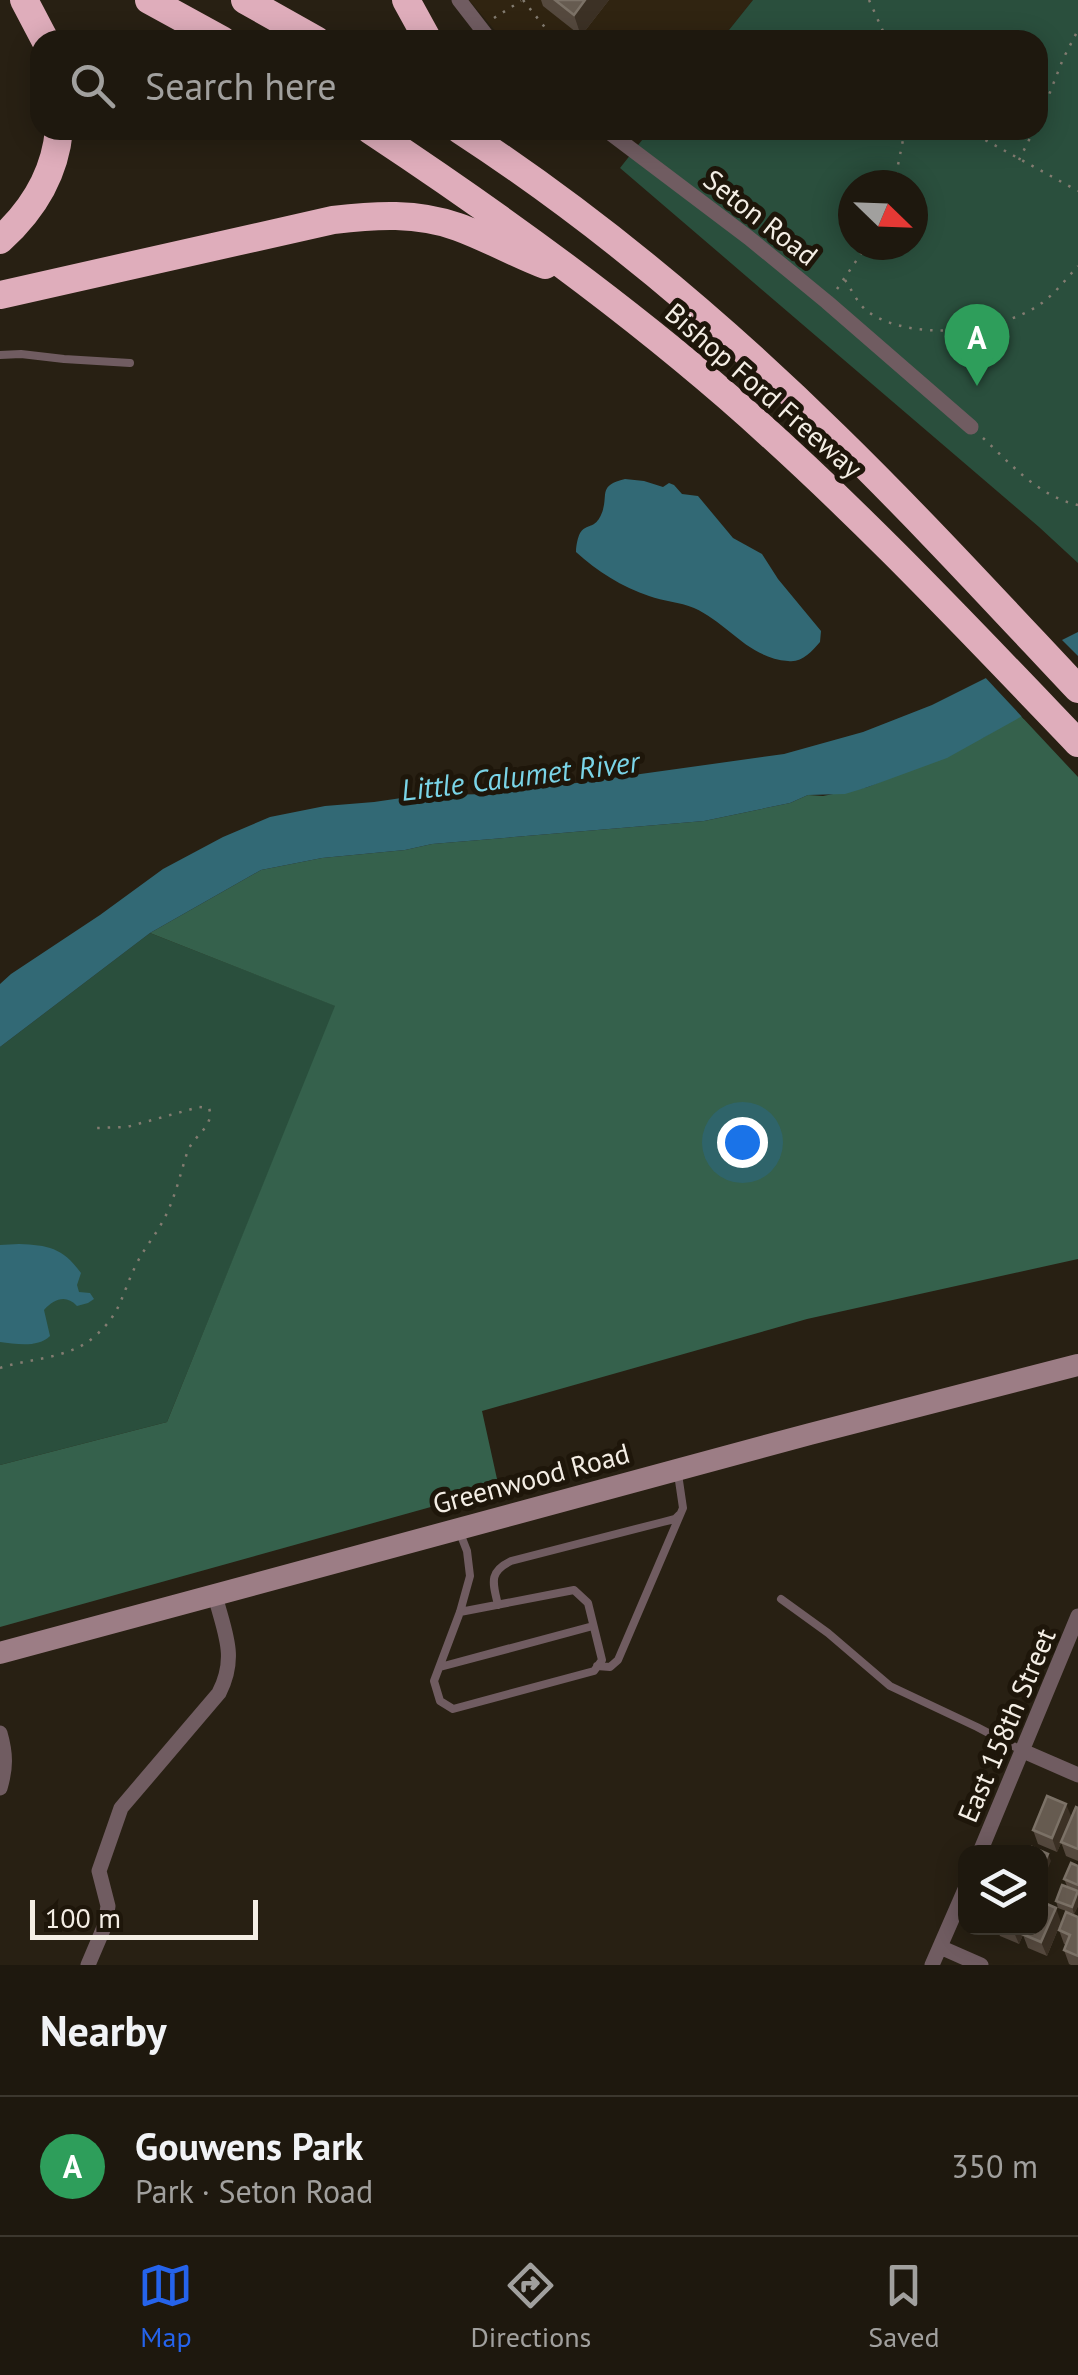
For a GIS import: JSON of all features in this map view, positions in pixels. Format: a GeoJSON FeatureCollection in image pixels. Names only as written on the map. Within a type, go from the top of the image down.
{"type":"FeatureCollection","features":[{"type":"Feature","properties":{"kind":"highway"},"geometry":{"type":"LineString","coordinates":[[24,0],[40,30]]}},
{"type":"Feature","properties":{"kind":"highway"},"geometry":{"type":"LineString","coordinates":[[149,0],[204,30]]}},
{"type":"Feature","properties":{"kind":"highway"},"geometry":{"type":"LineString","coordinates":[[245,0],[298,30]]}},
{"type":"Feature","properties":{"kind":"highway"},"geometry":{"type":"LineString","coordinates":[[406,0],[422,30]]}},
{"type":"Feature","properties":{"kind":"highway"},"geometry":{"type":"LineString","coordinates":[[0,240],[43,187],[57,140]]}},
{"type":"Feature","properties":{"kind":"highway","name":"Bishop Ford Freeway"},"geometry":{"type":"LineString","coordinates":[[385,140],[467,194],[585,281],[726,396],[875,533],[1078,742]]}},
{"type":"Feature","properties":{"kind":"highway","name":"Bishop Ford Freeway"},"geometry":{"type":"LineString","coordinates":[[475,140],[536,182],[676,292],[759,364],[835,435],[1078,688]]}},
{"type":"Feature","properties":{"kind":"highway"},"geometry":{"type":"LineString","coordinates":[[504,140],[536,182]]}},
{"type":"Feature","properties":{"kind":"highway"},"geometry":{"type":"LineString","coordinates":[[0,295],[333,220],[374,215],[415,217],[454,226],[585,281]]}},
{"type":"Feature","properties":{"kind":"street"},"geometry":{"type":"LineString","coordinates":[[459,0],[481,30]]}},
{"type":"Feature","properties":{"kind":"street","name":"Seton Road"},"geometry":{"type":"LineString","coordinates":[[619,140],[749,238],[971,427]]}},
{"type":"Feature","properties":{"kind":"street","name":"Greenwood Road"},"geometry":{"type":"LineString","coordinates":[[0,1653],[1078,1365]]}},
{"type":"Feature","properties":{"kind":"street"},"geometry":{"type":"LineString","coordinates":[[88,1965],[105,1925],[108,1906],[99,1872],[122,1808],[219,1693],[229,1674],[229,1654],[215,1595]]}},
{"type":"Feature","properties":{"kind":"street","name":"East 158th Street"},"geometry":{"type":"LineString","coordinates":[[983,1845],[1078,1616]]}},
{"type":"Feature","properties":{"kind":"street"},"geometry":{"type":"LineString","coordinates":[[0,1733],[6,1755],[0,1788]]}},
{"type":"Feature","properties":{"kind":"street"},"geometry":{"type":"LineString","coordinates":[[1023,1751],[1078,1775]]}},
{"type":"Feature","properties":{"kind":"street"},"geometry":{"type":"LineString","coordinates":[[932,1965],[958,1905]]}},
{"type":"Feature","properties":{"kind":"street"},"geometry":{"type":"LineString","coordinates":[[940,1947],[981,1965]]}},
{"type":"Feature","properties":{"kind":"lane"},"geometry":{"type":"LineString","coordinates":[[0,355],[130,364]]}},
{"type":"Feature","properties":{"kind":"lane"},"geometry":{"type":"LineString","coordinates":[[597,1666],[610,1667],[618,1660],[684,1504],[677,1470]]}},
{"type":"Feature","properties":{"kind":"lane"},"geometry":{"type":"LineString","coordinates":[[498,1605],[494,1575],[510,1561],[679,1515]]}},
{"type":"Feature","properties":{"kind":"lane"},"geometry":{"type":"LineString","coordinates":[[458,1529],[467,1551],[470,1576],[434,1681],[440,1702],[454,1709],[594,1670],[602,1660],[588,1603],[574,1590],[460,1612]]}},
{"type":"Feature","properties":{"kind":"lane"},"geometry":{"type":"LineString","coordinates":[[781,1599],[828,1632],[890,1686],[1023,1751]]}},
{"type":"Feature","properties":{"kind":"lane"},"geometry":{"type":"LineString","coordinates":[[440,1667],[594,1626]]}},
{"type":"Feature","properties":{"kind":"path"},"geometry":{"type":"LineString","coordinates":[[489,30],[523,0],[547,30]]}},
{"type":"Feature","properties":{"kind":"path"},"geometry":{"type":"LineString","coordinates":[[870,0],[883,30]]}},
{"type":"Feature","properties":{"kind":"path"},"geometry":{"type":"LineString","coordinates":[[1048,97],[1078,30]]}},
{"type":"Feature","properties":{"kind":"path"},"geometry":{"type":"LineString","coordinates":[[897,170],[903,140]]}},
{"type":"Feature","properties":{"kind":"path"},"geometry":{"type":"LineString","coordinates":[[984,140],[1078,191]]}},
{"type":"Feature","properties":{"kind":"path"},"geometry":{"type":"LineString","coordinates":[[1018,160],[1029,140]]}},
{"type":"Feature","properties":{"kind":"path"},"geometry":{"type":"LineString","coordinates":[[827,302],[857,260]]}},
{"type":"Feature","properties":{"kind":"path"},"geometry":{"type":"LineString","coordinates":[[844,280],[864,309],[880,319],[930,330],[954,330],[979,328],[1024,314],[1053,294],[1078,266]]}},
{"type":"Feature","properties":{"kind":"path"},"geometry":{"type":"LineString","coordinates":[[971,427],[1040,490],[1078,505]]}},
{"type":"Feature","properties":{"kind":"path"},"geometry":{"type":"LineString","coordinates":[[0,1368],[83,1346],[111,1321],[138,1259],[164,1221],[190,1146],[210,1123],[211,1112],[199,1107],[128,1127],[96,1128]]}},
{"type":"Feature","properties":{"kind":"shaded area"},"geometry":{"type":"Polygon","coordinates":[[[469,0],[753,0],[729,30],[494,30],[469,0]]]}},
{"type":"Feature","properties":{"kind":"green space"},"geometry":{"type":"Polygon","coordinates":[[[753,0],[1078,0],[1078,563],[620,168],[642,140],[1048,140],[1048,30],[729,30],[753,0]]]}},
{"type":"Feature","properties":{"kind":"green space"},"geometry":{"type":"Polygon","coordinates":[[[1020,715],[1078,777],[1078,1259],[807,1319],[482,1411],[499,1488],[0,1627],[0,1465],[167,1422],[335,1006],[150,933],[261,870],[432,844],[704,821],[790,803],[808,795],[868,787],[984,737],[1020,715]]]}},
{"type":"Feature","properties":{"kind":"green space"},"geometry":{"type":"Polygon","coordinates":[[[150,933],[336,1006],[167,1422],[0,1465],[0,1047],[150,933]]]}},
{"type":"Feature","properties":{"kind":"water"},"geometry":{"type":"Polygon","coordinates":[[[625,479],[663,487],[669,483],[682,494],[698,496],[733,538],[762,554],[821,631],[820,642],[798,660],[761,654],[706,614],[629,588],[584,559],[576,552],[580,534],[601,515],[607,488],[625,479]]]}},
{"type":"Feature","properties":{"kind":"water"},"geometry":{"type":"Polygon","coordinates":[[[1078,632],[1078,685],[947,758],[845,794],[808,795],[790,803],[704,821],[432,844],[261,870],[150,933],[0,1047],[0,984],[11,974],[163,869],[270,817],[325,806],[422,795],[497,794],[784,754],[863,732],[932,705],[1078,632]]]}},
{"type":"Feature","properties":{"kind":"water"},"geometry":{"type":"Polygon","coordinates":[[[19,1244],[61,1253],[81,1273],[79,1292],[90,1293],[94,1299],[77,1306],[64,1299],[52,1303],[44,1310],[50,1336],[33,1344],[0,1342],[0,1245],[19,1244]]]}},
{"type":"Feature","properties":{"kind":"pier"},"geometry":{"type":"Polygon","coordinates":[[[1058,636],[1078,656],[1078,690],[1024,719],[982,674],[1058,636]]]}},
{"type":"Feature","properties":{"kind":"building"},"geometry":{"type":"Polygon","coordinates":[[[555,0],[585,0],[574,15],[555,0]]]}},
{"type":"Feature","properties":{"kind":"building"},"geometry":{"type":"Polygon","coordinates":[[[1047,1796],[1066,1804],[1052,1838],[1033,1830],[1047,1796]]]}},
{"type":"Feature","properties":{"kind":"building"},"geometry":{"type":"Polygon","coordinates":[[[1078,1808],[1078,1849],[1061,1842],[1078,1808]]]}},
{"type":"Feature","properties":{"kind":"building"},"geometry":{"type":"Polygon","coordinates":[[[1071,1863],[1078,1866],[1078,1885],[1064,1879],[1071,1863]]]}},
{"type":"Feature","properties":{"kind":"building"},"geometry":{"type":"Polygon","coordinates":[[[1062,1885],[1078,1891],[1072,1907],[1056,1901],[1062,1885]]]}},
{"type":"Feature","properties":{"kind":"building"},"geometry":{"type":"Polygon","coordinates":[[[1048,1904],[1056,1908],[1048,1926],[1048,1904]]]}},
{"type":"Feature","properties":{"kind":"building"},"geometry":{"type":"Polygon","coordinates":[[[1066,1912],[1078,1917],[1078,1956],[1064,1950],[1070,1935],[1059,1930],[1066,1912]]]}},
{"type":"Feature","properties":{"kind":"building"},"geometry":{"type":"Polygon","coordinates":[[[1024,1935],[1044,1935],[1041,1942],[1024,1935]]]}},
{"type":"Feature","properties":{"kind":"place","name":"Gouwens Park"},"geometry":{"type":"Point","coordinates":[977,386]}},
{"type":"Feature","properties":{"kind":"water label","name":"Little Calumet River"},"geometry":{"type":"Point","coordinates":[520,775]}}]}
